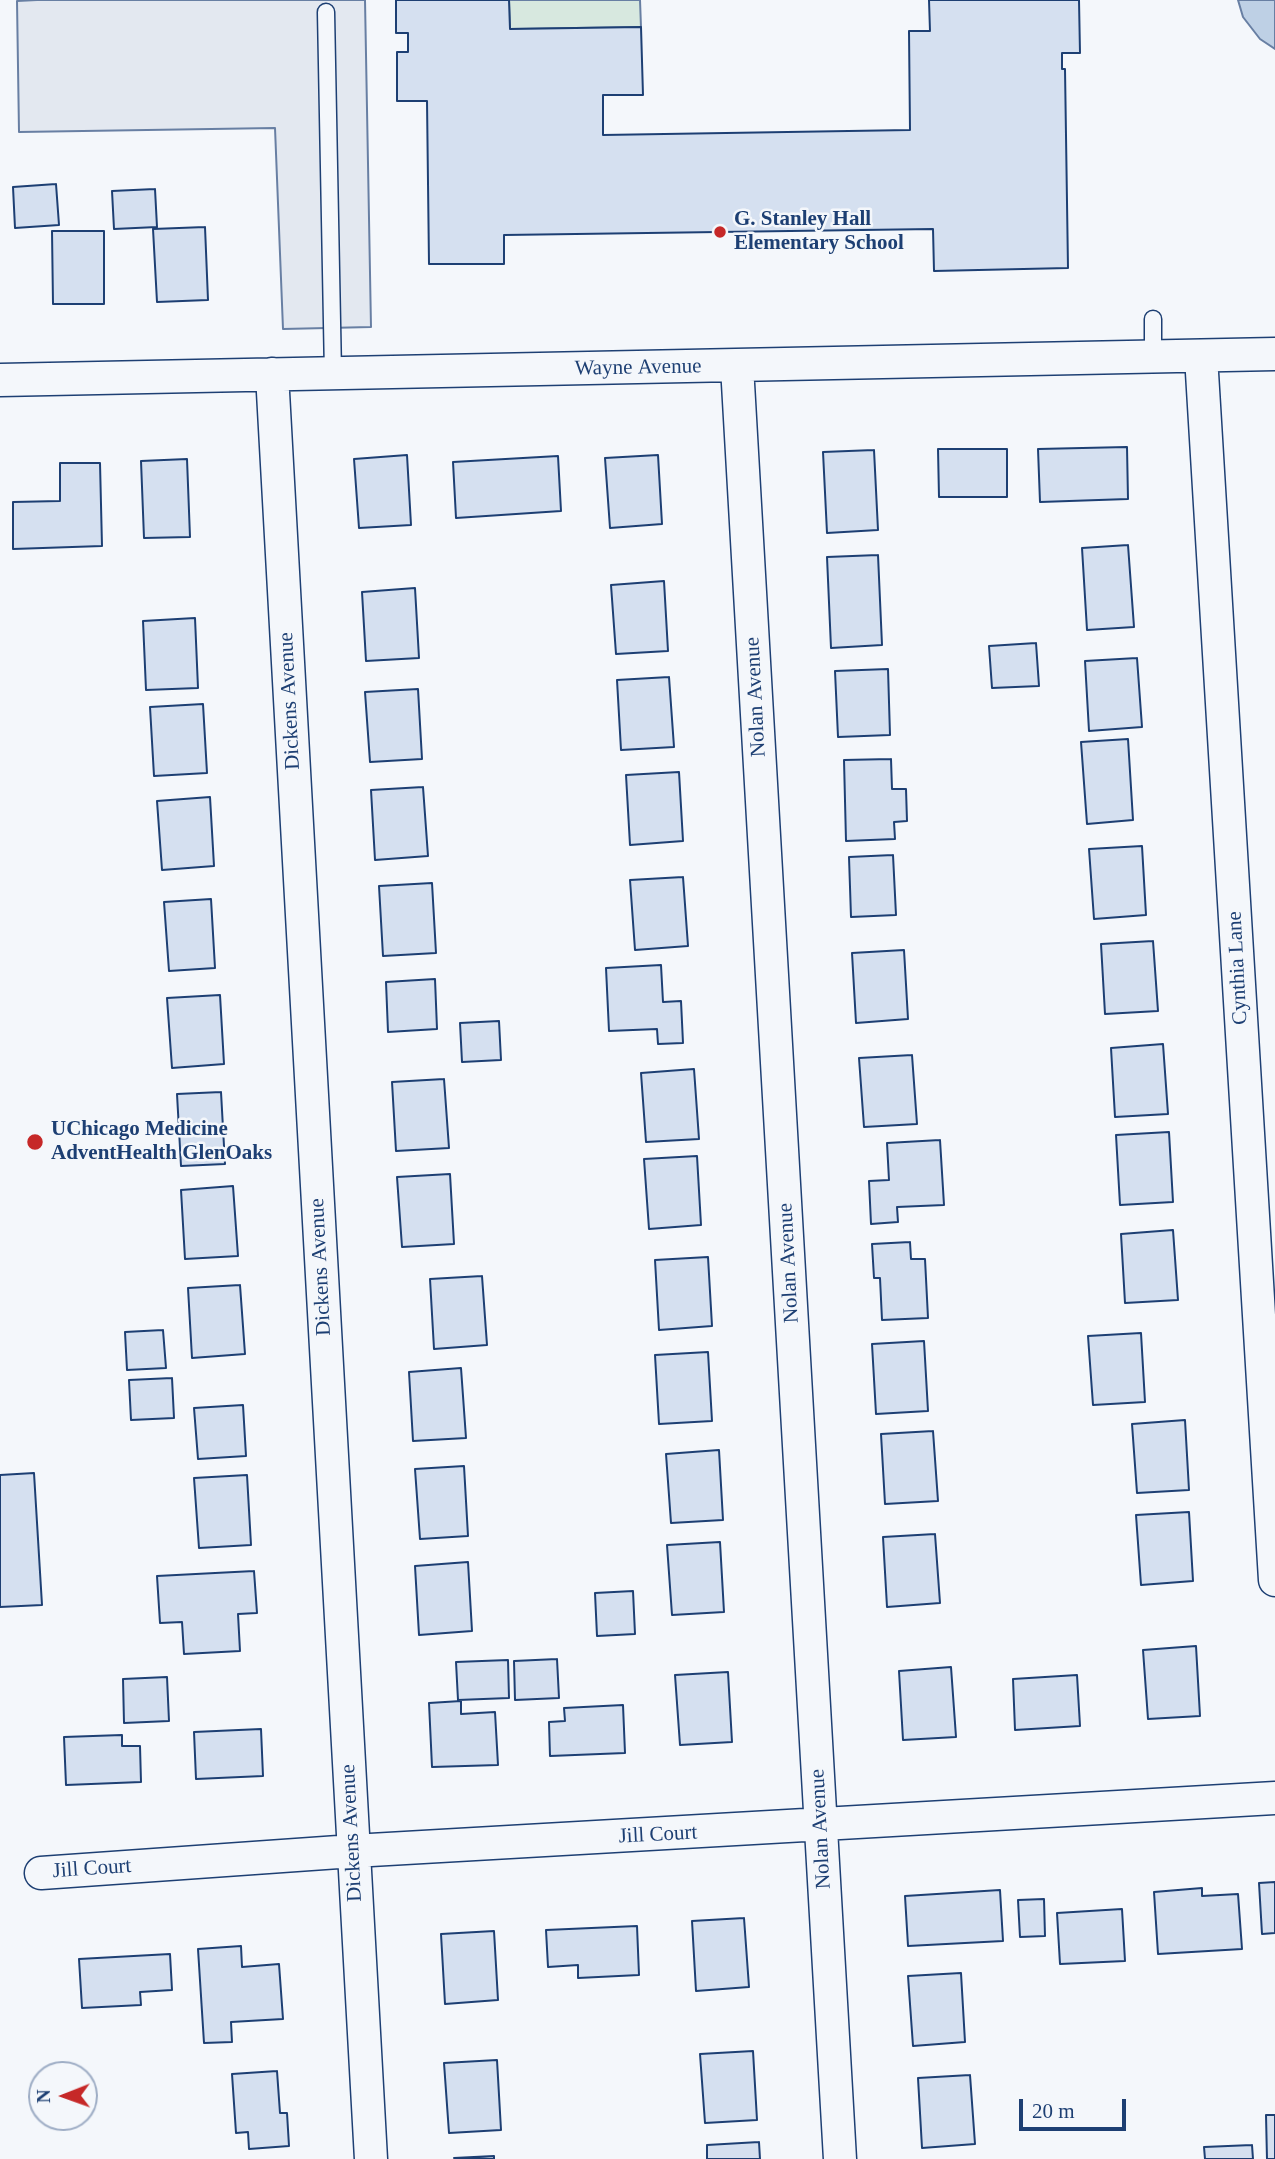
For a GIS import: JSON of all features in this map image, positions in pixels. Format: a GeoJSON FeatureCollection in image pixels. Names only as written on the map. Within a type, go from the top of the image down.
{"type":"FeatureCollection","features":[{"type":"Feature","properties":{"kind":"street","name":"Wayne Avenue"},"geometry":{"type":"LineString","coordinates":[[0,380],[1275,354]]}},
{"type":"Feature","properties":{"kind":"street","name":"Cynthia Lane"},"geometry":{"type":"LineString","coordinates":[[1201,356],[1275,1580]]}},
{"type":"Feature","properties":{"kind":"street","name":"Nolan Avenue"},"geometry":{"type":"LineString","coordinates":[[737,366],[840,2159]]}},
{"type":"Feature","properties":{"kind":"street","name":"Dickens Avenue"},"geometry":{"type":"LineString","coordinates":[[272,374],[372,2159]]}},
{"type":"Feature","properties":{"kind":"street","name":"Jill Court"},"geometry":{"type":"LineString","coordinates":[[41,1873],[1275,1798]]}},
{"type":"Feature","properties":{"kind":"lane"},"geometry":{"type":"LineString","coordinates":[[326,12],[333,374]]}},
{"type":"Feature","properties":{"kind":"lane"},"geometry":{"type":"LineString","coordinates":[[1153,319],[1153,357]]}},
{"type":"Feature","properties":{"kind":"shaded area"},"geometry":{"type":"Polygon","coordinates":[[[365,0],[371,327],[283,329],[275,128],[19,132],[17,1],[365,0]]]}},
{"type":"Feature","properties":{"kind":"shaded area"},"geometry":{"type":"Polygon","coordinates":[[[509,0],[640,0],[641,27],[510,29],[509,0]]]}},
{"type":"Feature","properties":{"kind":"water"},"geometry":{"type":"Polygon","coordinates":[[[1238,0],[1275,0],[1275,49],[1260,39],[1243,17],[1238,0]]]}},
{"type":"Feature","properties":{"kind":"building"},"geometry":{"type":"Polygon","coordinates":[[[396,0],[509,0],[510,29],[641,27],[643,95],[603,95],[603,135],[910,130],[909,31],[930,31],[929,0],[1079,0],[1080,53],[1062,53],[1062,69],[1065,69],[1068,268],[934,271],[933,229],[504,235],[504,264],[429,264],[427,101],[397,101],[397,52],[408,52],[408,33],[396,33],[396,0]]]}},
{"type":"Feature","properties":{"kind":"building"},"geometry":{"type":"Polygon","coordinates":[[[56,184],[59,225],[15,228],[13,187],[56,184]]]}},
{"type":"Feature","properties":{"kind":"building"},"geometry":{"type":"Polygon","coordinates":[[[155,189],[157,227],[114,229],[112,191],[155,189]]]}},
{"type":"Feature","properties":{"kind":"building"},"geometry":{"type":"Polygon","coordinates":[[[205,227],[208,300],[157,302],[153,229],[205,227]]]}},
{"type":"Feature","properties":{"kind":"building"},"geometry":{"type":"Polygon","coordinates":[[[52,231],[104,231],[104,304],[53,304],[52,231]]]}},
{"type":"Feature","properties":{"kind":"building"},"geometry":{"type":"Polygon","coordinates":[[[1127,447],[1128,499],[1040,502],[1038,449],[1127,447]]]}},
{"type":"Feature","properties":{"kind":"building"},"geometry":{"type":"Polygon","coordinates":[[[938,449],[1007,449],[1007,497],[939,497],[938,449]]]}},
{"type":"Feature","properties":{"kind":"building"},"geometry":{"type":"Polygon","coordinates":[[[874,450],[878,530],[827,533],[823,452],[874,450]]]}},
{"type":"Feature","properties":{"kind":"building"},"geometry":{"type":"Polygon","coordinates":[[[407,455],[411,525],[359,528],[354,459],[407,455]]]}},
{"type":"Feature","properties":{"kind":"building"},"geometry":{"type":"Polygon","coordinates":[[[658,455],[662,524],[610,528],[605,458],[658,455]]]}},
{"type":"Feature","properties":{"kind":"building"},"geometry":{"type":"Polygon","coordinates":[[[558,456],[561,511],[456,518],[453,462],[558,456]]]}},
{"type":"Feature","properties":{"kind":"building"},"geometry":{"type":"Polygon","coordinates":[[[187,459],[190,537],[144,538],[141,461],[187,459]]]}},
{"type":"Feature","properties":{"kind":"building"},"geometry":{"type":"Polygon","coordinates":[[[60,463],[100,463],[102,546],[13,549],[13,502],[60,501],[60,463]]]}},
{"type":"Feature","properties":{"kind":"building"},"geometry":{"type":"Polygon","coordinates":[[[1128,545],[1134,627],[1087,630],[1082,548],[1128,545]]]}},
{"type":"Feature","properties":{"kind":"building"},"geometry":{"type":"Polygon","coordinates":[[[878,555],[882,645],[831,648],[827,557],[878,555]]]}},
{"type":"Feature","properties":{"kind":"building"},"geometry":{"type":"Polygon","coordinates":[[[664,581],[668,651],[616,654],[611,585],[664,581]]]}},
{"type":"Feature","properties":{"kind":"building"},"geometry":{"type":"Polygon","coordinates":[[[415,588],[419,658],[366,661],[362,592],[415,588]]]}},
{"type":"Feature","properties":{"kind":"building"},"geometry":{"type":"Polygon","coordinates":[[[195,618],[198,688],[146,690],[143,621],[195,618]]]}},
{"type":"Feature","properties":{"kind":"building"},"geometry":{"type":"Polygon","coordinates":[[[1036,643],[1039,686],[992,688],[989,646],[1036,643]]]}},
{"type":"Feature","properties":{"kind":"building"},"geometry":{"type":"Polygon","coordinates":[[[1137,658],[1142,727],[1089,731],[1085,661],[1137,658]]]}},
{"type":"Feature","properties":{"kind":"building"},"geometry":{"type":"Polygon","coordinates":[[[888,669],[890,735],[838,737],[835,671],[888,669]]]}},
{"type":"Feature","properties":{"kind":"building"},"geometry":{"type":"Polygon","coordinates":[[[669,677],[674,747],[621,750],[617,680],[669,677]]]}},
{"type":"Feature","properties":{"kind":"building"},"geometry":{"type":"Polygon","coordinates":[[[418,689],[422,759],[370,762],[365,692],[418,689]]]}},
{"type":"Feature","properties":{"kind":"building"},"geometry":{"type":"Polygon","coordinates":[[[203,704],[207,773],[154,776],[150,707],[203,704]]]}},
{"type":"Feature","properties":{"kind":"building"},"geometry":{"type":"Polygon","coordinates":[[[1128,739],[1133,820],[1087,824],[1081,742],[1128,739]]]}},
{"type":"Feature","properties":{"kind":"building"},"geometry":{"type":"Polygon","coordinates":[[[891,759],[892,789],[906,789],[907,821],[894,822],[895,839],[846,841],[844,760],[891,759]]]}},
{"type":"Feature","properties":{"kind":"building"},"geometry":{"type":"Polygon","coordinates":[[[679,772],[683,841],[630,845],[626,775],[679,772]]]}},
{"type":"Feature","properties":{"kind":"building"},"geometry":{"type":"Polygon","coordinates":[[[423,787],[428,856],[375,860],[371,790],[423,787]]]}},
{"type":"Feature","properties":{"kind":"building"},"geometry":{"type":"Polygon","coordinates":[[[210,797],[214,866],[162,870],[157,801],[210,797]]]}},
{"type":"Feature","properties":{"kind":"building"},"geometry":{"type":"Polygon","coordinates":[[[1142,846],[1146,915],[1094,919],[1089,849],[1142,846]]]}},
{"type":"Feature","properties":{"kind":"building"},"geometry":{"type":"Polygon","coordinates":[[[893,855],[896,915],[851,917],[849,857],[893,855]]]}},
{"type":"Feature","properties":{"kind":"building"},"geometry":{"type":"Polygon","coordinates":[[[683,877],[688,946],[635,950],[630,880],[683,877]]]}},
{"type":"Feature","properties":{"kind":"building"},"geometry":{"type":"Polygon","coordinates":[[[432,883],[436,953],[383,956],[379,886],[432,883]]]}},
{"type":"Feature","properties":{"kind":"building"},"geometry":{"type":"Polygon","coordinates":[[[211,899],[215,968],[169,971],[164,902],[211,899]]]}},
{"type":"Feature","properties":{"kind":"building"},"geometry":{"type":"Polygon","coordinates":[[[1153,941],[1158,1011],[1105,1014],[1101,944],[1153,941]]]}},
{"type":"Feature","properties":{"kind":"building"},"geometry":{"type":"Polygon","coordinates":[[[904,950],[908,1019],[856,1023],[852,953],[904,950]]]}},
{"type":"Feature","properties":{"kind":"building"},"geometry":{"type":"Polygon","coordinates":[[[661,965],[663,1002],[681,1001],[683,1043],[658,1044],[657,1029],[609,1031],[606,968],[661,965]]]}},
{"type":"Feature","properties":{"kind":"building"},"geometry":{"type":"Polygon","coordinates":[[[435,979],[437,1029],[388,1032],[386,982],[435,979]]]}},
{"type":"Feature","properties":{"kind":"building"},"geometry":{"type":"Polygon","coordinates":[[[220,995],[224,1064],[172,1068],[167,998],[220,995]]]}},
{"type":"Feature","properties":{"kind":"building"},"geometry":{"type":"Polygon","coordinates":[[[499,1021],[501,1060],[462,1062],[460,1023],[499,1021]]]}},
{"type":"Feature","properties":{"kind":"building"},"geometry":{"type":"Polygon","coordinates":[[[1163,1044],[1168,1114],[1115,1117],[1111,1048],[1163,1044]]]}},
{"type":"Feature","properties":{"kind":"building"},"geometry":{"type":"Polygon","coordinates":[[[912,1055],[917,1124],[864,1127],[859,1058],[912,1055]]]}},
{"type":"Feature","properties":{"kind":"building"},"geometry":{"type":"Polygon","coordinates":[[[694,1069],[699,1139],[646,1142],[641,1073],[694,1069]]]}},
{"type":"Feature","properties":{"kind":"building"},"geometry":{"type":"Polygon","coordinates":[[[444,1079],[449,1148],[396,1151],[392,1082],[444,1079]]]}},
{"type":"Feature","properties":{"kind":"building"},"geometry":{"type":"Polygon","coordinates":[[[221,1092],[225,1164],[181,1166],[177,1094],[221,1092]]]}},
{"type":"Feature","properties":{"kind":"building"},"geometry":{"type":"Polygon","coordinates":[[[1169,1132],[1173,1202],[1120,1205],[1116,1135],[1169,1132]]]}},
{"type":"Feature","properties":{"kind":"building"},"geometry":{"type":"Polygon","coordinates":[[[940,1140],[944,1205],[897,1207],[898,1222],[871,1224],[869,1181],[889,1180],[887,1143],[940,1140]]]}},
{"type":"Feature","properties":{"kind":"building"},"geometry":{"type":"Polygon","coordinates":[[[697,1156],[701,1225],[649,1229],[644,1159],[697,1156]]]}},
{"type":"Feature","properties":{"kind":"building"},"geometry":{"type":"Polygon","coordinates":[[[450,1174],[454,1244],[402,1247],[397,1177],[450,1174]]]}},
{"type":"Feature","properties":{"kind":"building"},"geometry":{"type":"Polygon","coordinates":[[[233,1186],[238,1256],[185,1259],[181,1190],[233,1186]]]}},
{"type":"Feature","properties":{"kind":"building"},"geometry":{"type":"Polygon","coordinates":[[[1173,1230],[1178,1300],[1125,1303],[1121,1234],[1173,1230]]]}},
{"type":"Feature","properties":{"kind":"building"},"geometry":{"type":"Polygon","coordinates":[[[910,1242],[911,1259],[925,1259],[928,1318],[882,1320],[880,1278],[874,1278],[872,1244],[910,1242]]]}},
{"type":"Feature","properties":{"kind":"building"},"geometry":{"type":"Polygon","coordinates":[[[708,1257],[712,1326],[659,1330],[655,1260],[708,1257]]]}},
{"type":"Feature","properties":{"kind":"building"},"geometry":{"type":"Polygon","coordinates":[[[482,1276],[487,1345],[434,1349],[430,1279],[482,1276]]]}},
{"type":"Feature","properties":{"kind":"building"},"geometry":{"type":"Polygon","coordinates":[[[240,1285],[245,1354],[192,1358],[188,1288],[240,1285]]]}},
{"type":"Feature","properties":{"kind":"building"},"geometry":{"type":"Polygon","coordinates":[[[163,1330],[166,1368],[127,1370],[125,1332],[163,1330]]]}},
{"type":"Feature","properties":{"kind":"building"},"geometry":{"type":"Polygon","coordinates":[[[1141,1333],[1145,1402],[1093,1405],[1088,1336],[1141,1333]]]}},
{"type":"Feature","properties":{"kind":"building"},"geometry":{"type":"Polygon","coordinates":[[[924,1341],[928,1411],[876,1414],[872,1344],[924,1341]]]}},
{"type":"Feature","properties":{"kind":"building"},"geometry":{"type":"Polygon","coordinates":[[[708,1352],[712,1421],[659,1424],[655,1355],[708,1352]]]}},
{"type":"Feature","properties":{"kind":"building"},"geometry":{"type":"Polygon","coordinates":[[[461,1368],[466,1438],[413,1441],[409,1372],[461,1368]]]}},
{"type":"Feature","properties":{"kind":"building"},"geometry":{"type":"Polygon","coordinates":[[[172,1378],[174,1418],[131,1420],[129,1380],[172,1378]]]}},
{"type":"Feature","properties":{"kind":"building"},"geometry":{"type":"Polygon","coordinates":[[[243,1405],[246,1456],[198,1459],[194,1408],[243,1405]]]}},
{"type":"Feature","properties":{"kind":"building"},"geometry":{"type":"Polygon","coordinates":[[[1185,1420],[1189,1490],[1137,1493],[1132,1424],[1185,1420]]]}},
{"type":"Feature","properties":{"kind":"building"},"geometry":{"type":"Polygon","coordinates":[[[933,1431],[938,1501],[885,1504],[881,1434],[933,1431]]]}},
{"type":"Feature","properties":{"kind":"building"},"geometry":{"type":"Polygon","coordinates":[[[719,1450],[723,1520],[671,1523],[666,1454],[719,1450]]]}},
{"type":"Feature","properties":{"kind":"building"},"geometry":{"type":"Polygon","coordinates":[[[464,1466],[468,1536],[420,1539],[415,1469],[464,1466]]]}},
{"type":"Feature","properties":{"kind":"building"},"geometry":{"type":"Polygon","coordinates":[[[34,1473],[42,1605],[0,1607],[0,1475],[34,1473]]]}},
{"type":"Feature","properties":{"kind":"building"},"geometry":{"type":"Polygon","coordinates":[[[247,1475],[251,1545],[199,1548],[194,1478],[247,1475]]]}},
{"type":"Feature","properties":{"kind":"building"},"geometry":{"type":"Polygon","coordinates":[[[1189,1512],[1193,1581],[1141,1585],[1136,1515],[1189,1512]]]}},
{"type":"Feature","properties":{"kind":"building"},"geometry":{"type":"Polygon","coordinates":[[[935,1534],[940,1603],[887,1607],[883,1537],[935,1534]]]}},
{"type":"Feature","properties":{"kind":"building"},"geometry":{"type":"Polygon","coordinates":[[[720,1542],[724,1612],[672,1615],[667,1545],[720,1542]]]}},
{"type":"Feature","properties":{"kind":"building"},"geometry":{"type":"Polygon","coordinates":[[[468,1562],[472,1631],[419,1635],[415,1566],[468,1562]]]}},
{"type":"Feature","properties":{"kind":"building"},"geometry":{"type":"Polygon","coordinates":[[[254,1571],[257,1613],[238,1614],[240,1651],[184,1654],[182,1622],[160,1623],[157,1576],[254,1571]]]}},
{"type":"Feature","properties":{"kind":"building"},"geometry":{"type":"Polygon","coordinates":[[[633,1591],[635,1634],[597,1636],[595,1593],[633,1591]]]}},
{"type":"Feature","properties":{"kind":"building"},"geometry":{"type":"Polygon","coordinates":[[[1196,1646],[1200,1716],[1148,1719],[1143,1650],[1196,1646]]]}},
{"type":"Feature","properties":{"kind":"building"},"geometry":{"type":"Polygon","coordinates":[[[557,1659],[559,1698],[515,1700],[514,1661],[557,1659]]]}},
{"type":"Feature","properties":{"kind":"building"},"geometry":{"type":"Polygon","coordinates":[[[508,1660],[509,1698],[458,1700],[456,1662],[508,1660]]]}},
{"type":"Feature","properties":{"kind":"building"},"geometry":{"type":"Polygon","coordinates":[[[951,1667],[956,1737],[903,1740],[899,1671],[951,1667]]]}},
{"type":"Feature","properties":{"kind":"building"},"geometry":{"type":"Polygon","coordinates":[[[728,1672],[732,1742],[680,1745],[675,1675],[728,1672]]]}},
{"type":"Feature","properties":{"kind":"building"},"geometry":{"type":"Polygon","coordinates":[[[1077,1675],[1080,1726],[1015,1730],[1013,1679],[1077,1675]]]}},
{"type":"Feature","properties":{"kind":"building"},"geometry":{"type":"Polygon","coordinates":[[[167,1677],[169,1721],[124,1723],[123,1679],[167,1677]]]}},
{"type":"Feature","properties":{"kind":"building"},"geometry":{"type":"Polygon","coordinates":[[[461,1701],[461,1714],[495,1712],[498,1765],[432,1767],[429,1703],[461,1701]]]}},
{"type":"Feature","properties":{"kind":"building"},"geometry":{"type":"Polygon","coordinates":[[[623,1705],[625,1753],[550,1756],[549,1722],[565,1721],[564,1708],[623,1705]]]}},
{"type":"Feature","properties":{"kind":"building"},"geometry":{"type":"Polygon","coordinates":[[[261,1729],[263,1776],[196,1779],[194,1732],[261,1729]]]}},
{"type":"Feature","properties":{"kind":"building"},"geometry":{"type":"Polygon","coordinates":[[[122,1735],[122,1746],[140,1746],[141,1782],[66,1785],[64,1737],[122,1735]]]}},
{"type":"Feature","properties":{"kind":"building"},"geometry":{"type":"Polygon","coordinates":[[[1275,1882],[1275,1933],[1262,1934],[1259,1883],[1275,1882]]]}},
{"type":"Feature","properties":{"kind":"building"},"geometry":{"type":"Polygon","coordinates":[[[1202,1888],[1202,1896],[1238,1894],[1242,1949],[1158,1954],[1154,1892],[1202,1888]]]}},
{"type":"Feature","properties":{"kind":"building"},"geometry":{"type":"Polygon","coordinates":[[[1000,1890],[1003,1941],[908,1946],[905,1896],[1000,1890]]]}},
{"type":"Feature","properties":{"kind":"building"},"geometry":{"type":"Polygon","coordinates":[[[1044,1899],[1045,1936],[1020,1937],[1018,1900],[1044,1899]]]}},
{"type":"Feature","properties":{"kind":"building"},"geometry":{"type":"Polygon","coordinates":[[[1122,1909],[1125,1961],[1060,1964],[1057,1913],[1122,1909]]]}},
{"type":"Feature","properties":{"kind":"building"},"geometry":{"type":"Polygon","coordinates":[[[744,1918],[749,1987],[696,1991],[692,1921],[744,1918]]]}},
{"type":"Feature","properties":{"kind":"building"},"geometry":{"type":"Polygon","coordinates":[[[637,1926],[639,1975],[578,1978],[578,1965],[548,1967],[546,1930],[637,1926]]]}},
{"type":"Feature","properties":{"kind":"building"},"geometry":{"type":"Polygon","coordinates":[[[494,1931],[498,2000],[445,2004],[441,1934],[494,1931]]]}},
{"type":"Feature","properties":{"kind":"building"},"geometry":{"type":"Polygon","coordinates":[[[241,1946],[242,1967],[279,1964],[283,2019],[231,2022],[232,2042],[204,2043],[198,1949],[241,1946]]]}},
{"type":"Feature","properties":{"kind":"building"},"geometry":{"type":"Polygon","coordinates":[[[170,1954],[172,1990],[140,1992],[141,2005],[82,2008],[79,1959],[170,1954]]]}},
{"type":"Feature","properties":{"kind":"building"},"geometry":{"type":"Polygon","coordinates":[[[961,1973],[965,2042],[913,2046],[908,1976],[961,1973]]]}},
{"type":"Feature","properties":{"kind":"building"},"geometry":{"type":"Polygon","coordinates":[[[753,2051],[757,2120],[705,2123],[700,2054],[753,2051]]]}},
{"type":"Feature","properties":{"kind":"building"},"geometry":{"type":"Polygon","coordinates":[[[497,2060],[501,2130],[449,2133],[444,2063],[497,2060]]]}},
{"type":"Feature","properties":{"kind":"building"},"geometry":{"type":"Polygon","coordinates":[[[277,2071],[280,2113],[287,2113],[289,2146],[249,2149],[248,2132],[236,2133],[232,2074],[277,2071]]]}},
{"type":"Feature","properties":{"kind":"building"},"geometry":{"type":"Polygon","coordinates":[[[970,2075],[975,2144],[922,2148],[918,2078],[970,2075]]]}},
{"type":"Feature","properties":{"kind":"building"},"geometry":{"type":"Polygon","coordinates":[[[1266,2115],[1275,2115],[1275,2159],[1267,2159],[1266,2115]]]}},
{"type":"Feature","properties":{"kind":"building"},"geometry":{"type":"Polygon","coordinates":[[[759,2142],[760,2159],[707,2159],[707,2145],[759,2142]]]}},
{"type":"Feature","properties":{"kind":"building"},"geometry":{"type":"Polygon","coordinates":[[[1252,2145],[1253,2159],[1205,2159],[1204,2147],[1252,2145]]]}},
{"type":"Feature","properties":{"kind":"building"},"geometry":{"type":"Polygon","coordinates":[[[494,2156],[494,2159],[454,2158],[494,2156]]]}},
{"type":"Feature","properties":{"kind":"place","name":"G. Stanley Hall Elementary School"},"geometry":{"type":"Point","coordinates":[720,232]}},
{"type":"Feature","properties":{"kind":"place","name":"UChicago Medicine AdventHealth GlenOaks"},"geometry":{"type":"Point","coordinates":[35,1142]}}]}
